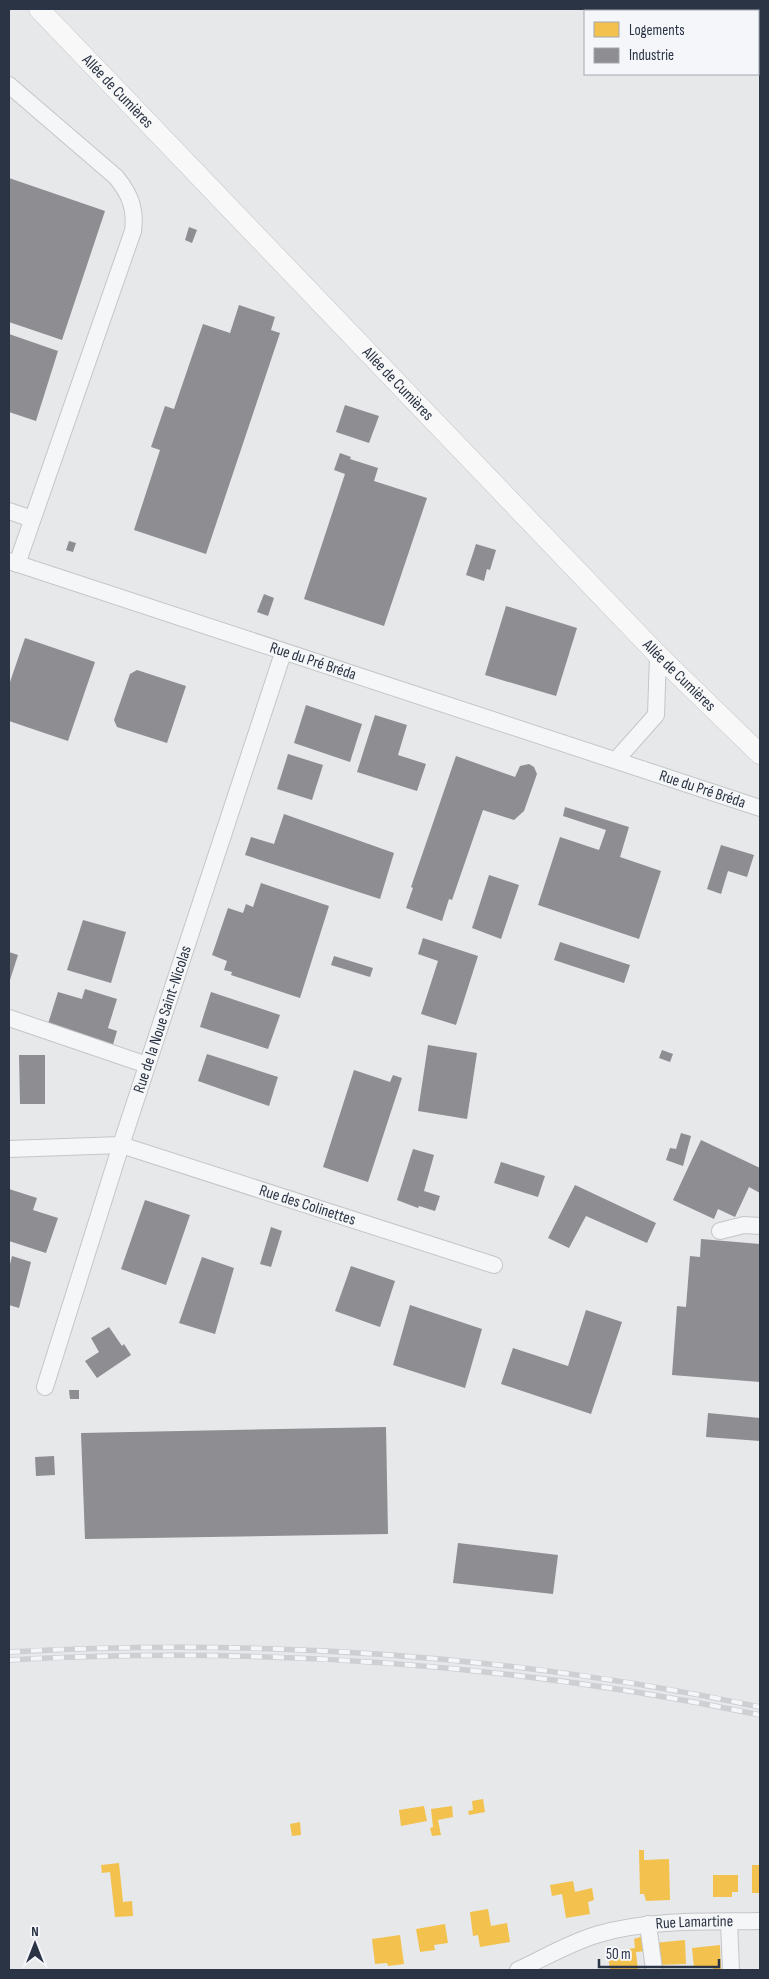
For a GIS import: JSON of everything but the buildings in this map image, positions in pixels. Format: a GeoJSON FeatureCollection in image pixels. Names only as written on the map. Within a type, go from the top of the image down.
{"type":"FeatureCollection","features":[{"type":"Feature","properties":{"kind":"main road","name":"Allée de Cumières"},"geometry":{"type":"LineString","coordinates":[[39,9],[658,655],[760,754]]}},
{"type":"Feature","properties":{"kind":"street"},"geometry":{"type":"LineString","coordinates":[[9,85],[116,177],[129,194],[135,216],[133,231],[32,519],[13,562]]}},
{"type":"Feature","properties":{"kind":"street"},"geometry":{"type":"LineString","coordinates":[[9,511],[32,519]]}},
{"type":"Feature","properties":{"kind":"street","name":"Rue du Pré Bréda"},"geometry":{"type":"LineString","coordinates":[[13,562],[283,653],[760,808]]}},
{"type":"Feature","properties":{"kind":"street","name":"Rue de la Noue Saint-Nicolas"},"geometry":{"type":"LineString","coordinates":[[45,1387],[121,1145],[283,653]]}},
{"type":"Feature","properties":{"kind":"street"},"geometry":{"type":"LineString","coordinates":[[616,760],[656,715],[658,655]]}},
{"type":"Feature","properties":{"kind":"street"},"geometry":{"type":"LineString","coordinates":[[9,1018],[147,1066]]}},
{"type":"Feature","properties":{"kind":"street","name":"Rue des Colinettes"},"geometry":{"type":"LineString","coordinates":[[9,1149],[121,1145],[494,1265]]}},
{"type":"Feature","properties":{"kind":"street"},"geometry":{"type":"LineString","coordinates":[[720,1231],[744,1225],[760,1226]]}},
{"type":"Feature","properties":{"kind":"street","name":"Rue Lamartine"},"geometry":{"type":"LineString","coordinates":[[518,1970],[598,1934],[648,1924],[760,1920]]}},
{"type":"Feature","properties":{"kind":"street"},"geometry":{"type":"LineString","coordinates":[[729,1922],[731,1970]]}},
{"type":"Feature","properties":{"kind":"street"},"geometry":{"type":"LineString","coordinates":[[648,1924],[654,1970]]}},
{"type":"Feature","properties":{"kind":"railway"},"geometry":{"type":"LineString","coordinates":[[9,1652],[103,1648],[198,1647],[386,1655],[574,1674],[760,1707]]}},
{"type":"Feature","properties":{"kind":"railway"},"geometry":{"type":"LineString","coordinates":[[9,1660],[103,1656],[198,1656],[386,1663],[480,1671],[574,1683],[667,1697],[760,1715]]}}]}
